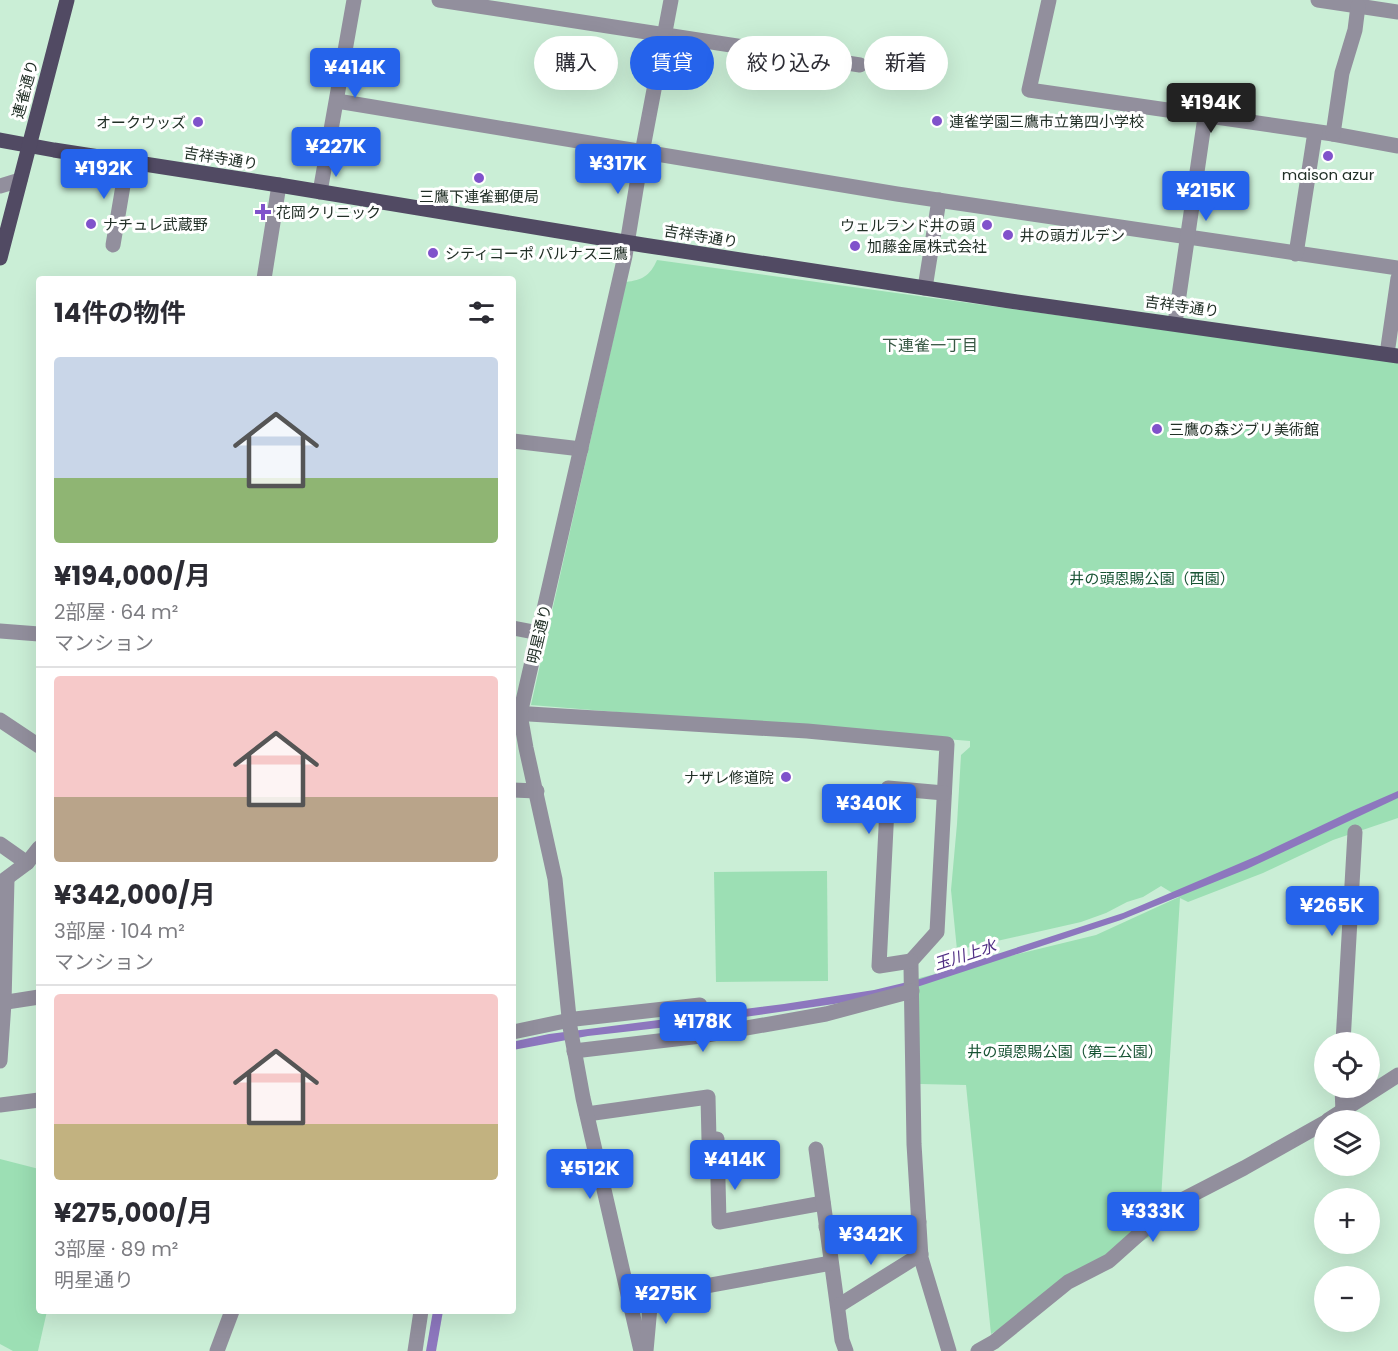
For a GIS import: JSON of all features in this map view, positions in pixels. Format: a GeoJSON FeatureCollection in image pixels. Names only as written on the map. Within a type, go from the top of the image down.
{"type":"FeatureCollection","features":[{"type":"Feature","properties":{"kind":"main road","name":"連雀通り"},"geometry":{"type":"LineString","coordinates":[[0,258],[67,0]]}},
{"type":"Feature","properties":{"kind":"main road","name":"吉祥寺通り"},"geometry":{"type":"LineString","coordinates":[[0,140],[627,243],[1392,355]]}},
{"type":"Feature","properties":{"kind":"street"},"geometry":{"type":"LineString","coordinates":[[320,192],[354,0]]}},
{"type":"Feature","properties":{"kind":"street"},"geometry":{"type":"LineString","coordinates":[[439,0],[860,65]]}},
{"type":"Feature","properties":{"kind":"street","name":"明星通り"},"geometry":{"type":"LineString","coordinates":[[644,1351],[587,1114],[571,1036],[555,879],[537,791],[517,713],[539,633],[627,243],[671,0]]}},
{"type":"Feature","properties":{"kind":"street"},"geometry":{"type":"LineString","coordinates":[[1049,0],[1029,90],[1333,134],[1398,146]]}},
{"type":"Feature","properties":{"kind":"street"},"geometry":{"type":"LineString","coordinates":[[1318,0],[1398,12]]}},
{"type":"Feature","properties":{"kind":"street"},"geometry":{"type":"LineString","coordinates":[[1333,134],[1342,73],[1355,30],[1354,4]]}},
{"type":"Feature","properties":{"kind":"street"},"geometry":{"type":"LineString","coordinates":[[337,101],[642,153],[939,200],[1398,268]]}},
{"type":"Feature","properties":{"kind":"street"},"geometry":{"type":"LineString","coordinates":[[1175,323],[1205,117]]}},
{"type":"Feature","properties":{"kind":"street"},"geometry":{"type":"LineString","coordinates":[[1296,254],[1315,132]]}},
{"type":"Feature","properties":{"kind":"street"},"geometry":{"type":"LineString","coordinates":[[113,245],[127,162]]}},
{"type":"Feature","properties":{"kind":"street"},"geometry":{"type":"LineString","coordinates":[[0,186],[20,180]]}},
{"type":"Feature","properties":{"kind":"street"},"geometry":{"type":"LineString","coordinates":[[264,276],[279,185]]}},
{"type":"Feature","properties":{"kind":"street"},"geometry":{"type":"LineString","coordinates":[[925,288],[939,200]]}},
{"type":"Feature","properties":{"kind":"street"},"geometry":{"type":"LineString","coordinates":[[1392,355],[1398,278]]}},
{"type":"Feature","properties":{"kind":"street"},"geometry":{"type":"LineString","coordinates":[[516,441],[581,449]]}},
{"type":"Feature","properties":{"kind":"street"},"geometry":{"type":"LineString","coordinates":[[516,629],[539,633]]}},
{"type":"Feature","properties":{"kind":"street"},"geometry":{"type":"LineString","coordinates":[[0,632],[36,634]]}},
{"type":"Feature","properties":{"kind":"street"},"geometry":{"type":"LineString","coordinates":[[517,713],[807,730],[946,744],[937,932],[911,964],[914,1144],[921,1254],[949,1351]]}},
{"type":"Feature","properties":{"kind":"street"},"geometry":{"type":"LineString","coordinates":[[0,720],[36,744]]}},
{"type":"Feature","properties":{"kind":"street"},"geometry":{"type":"LineString","coordinates":[[911,964],[879,966],[888,788],[944,793]]}},
{"type":"Feature","properties":{"kind":"street"},"geometry":{"type":"LineString","coordinates":[[516,790],[537,791]]}},
{"type":"Feature","properties":{"kind":"street"},"geometry":{"type":"LineString","coordinates":[[1344,1032],[1355,832]]}},
{"type":"Feature","properties":{"kind":"street"},"geometry":{"type":"LineString","coordinates":[[0,844],[27,863]]}},
{"type":"Feature","properties":{"kind":"street"},"geometry":{"type":"LineString","coordinates":[[0,1061],[4,881],[27,863],[36,852]]}},
{"type":"Feature","properties":{"kind":"street"},"geometry":{"type":"LineString","coordinates":[[516,1032],[571,1036],[713,1034],[826,1014],[912,988]]}},
{"type":"Feature","properties":{"kind":"street"},"geometry":{"type":"LineString","coordinates":[[2,1003],[36,997]]}},
{"type":"Feature","properties":{"kind":"street"},"geometry":{"type":"LineString","coordinates":[[571,1036],[700,1005]]}},
{"type":"Feature","properties":{"kind":"street"},"geometry":{"type":"LineString","coordinates":[[1346,1110],[1398,1075]]}},
{"type":"Feature","properties":{"kind":"street"},"geometry":{"type":"LineString","coordinates":[[587,1114],[708,1097],[709,1140],[717,1139],[719,1222],[823,1203]]}},
{"type":"Feature","properties":{"kind":"street"},"geometry":{"type":"LineString","coordinates":[[0,1105],[36,1100]]}},
{"type":"Feature","properties":{"kind":"street"},"geometry":{"type":"LineString","coordinates":[[978,1351],[996,1347],[1068,1282],[1109,1261],[1156,1219],[1182,1200],[1314,1129]]}},
{"type":"Feature","properties":{"kind":"street"},"geometry":{"type":"LineString","coordinates":[[816,1149],[842,1340],[846,1351]]}},
{"type":"Feature","properties":{"kind":"street"},"geometry":{"type":"LineString","coordinates":[[826,1227],[919,1222]]}},
{"type":"Feature","properties":{"kind":"street"},"geometry":{"type":"LineString","coordinates":[[838,1306],[921,1254]]}},
{"type":"Feature","properties":{"kind":"street"},"geometry":{"type":"LineString","coordinates":[[644,1351],[651,1296],[831,1263]]}},
{"type":"Feature","properties":{"kind":"street"},"geometry":{"type":"LineString","coordinates":[[217,1351],[230,1314]]}},
{"type":"Feature","properties":{"kind":"street"},"geometry":{"type":"LineString","coordinates":[[415,1351],[421,1314]]}},
{"type":"Feature","properties":{"kind":"green space","name":"井の頭恩賜公園（西園）"},"geometry":{"type":"Polygon","coordinates":[[[657,260],[1398,362],[1398,818],[1333,840],[1263,873],[1188,902],[1180,898],[1159,1231],[991,1334],[966,1085],[920,1084],[915,979],[1096,935],[1179,897],[1161,886],[1143,897],[1081,922],[957,950],[951,890],[961,755],[970,747],[970,741],[531,705],[626,282],[645,276],[657,260]]]}},
{"type":"Feature","properties":{"kind":"green space"},"geometry":{"type":"Polygon","coordinates":[[[827,871],[828,981],[716,982],[714,872],[827,871]]]}},
{"type":"Feature","properties":{"kind":"green space"},"geometry":{"type":"Polygon","coordinates":[[[0,1159],[36,1168],[36,1314],[46,1314],[38,1351],[13,1351],[0,1344],[0,1159]]]}},
{"type":"Feature","properties":{"kind":"shaded area"},"geometry":{"type":"Polygon","coordinates":[[[1398,791],[1398,798],[1247,869],[1121,920],[920,986],[834,1004],[703,1023],[588,1036],[516,1049],[516,1041],[549,1034],[784,1004],[874,990],[920,979],[1123,913],[1257,856],[1398,791]]]}},
{"type":"Feature","properties":{"kind":"shaded area"},"geometry":{"type":"Polygon","coordinates":[[[432,1314],[442,1314],[436,1351],[426,1351],[432,1314]]]}},
{"type":"Feature","properties":{"kind":"place","name":"連雀学園三鷹市立第四小学校"},"geometry":{"type":"Point","coordinates":[937,121]}},
{"type":"Feature","properties":{"kind":"place","name":"オークウッズ"},"geometry":{"type":"Point","coordinates":[198,122]}},
{"type":"Feature","properties":{"kind":"place","name":"maison azur"},"geometry":{"type":"Point","coordinates":[1328,156]}},
{"type":"Feature","properties":{"kind":"place","name":"三鷹下連雀郵便局"},"geometry":{"type":"Point","coordinates":[479,178]}},
{"type":"Feature","properties":{"kind":"place","name":"花岡クリニック"},"geometry":{"type":"Point","coordinates":[263,212]}},
{"type":"Feature","properties":{"kind":"place","name":"ナチュレ武蔵野"},"geometry":{"type":"Point","coordinates":[91,224]}},
{"type":"Feature","properties":{"kind":"place","name":"ウェルランド井の頭"},"geometry":{"type":"Point","coordinates":[987,225]}},
{"type":"Feature","properties":{"kind":"place","name":"井の頭ガルデン"},"geometry":{"type":"Point","coordinates":[1008,235]}},
{"type":"Feature","properties":{"kind":"place","name":"加藤金属株式会社"},"geometry":{"type":"Point","coordinates":[855,246]}},
{"type":"Feature","properties":{"kind":"place","name":"シティコーポ パルナス三鷹"},"geometry":{"type":"Point","coordinates":[433,253]}},
{"type":"Feature","properties":{"kind":"place","name":"三鷹の森ジブリ美術館"},"geometry":{"type":"Point","coordinates":[1157,429]}},
{"type":"Feature","properties":{"kind":"place","name":"ナザレ修道院"},"geometry":{"type":"Point","coordinates":[786,777]}},
{"type":"Feature","properties":{"kind":"district","name":"下連雀一丁目"},"geometry":{"type":"Point","coordinates":[930,345]}},
{"type":"Feature","properties":{"kind":"water label","name":"玉川上水"},"geometry":{"type":"Point","coordinates":[965,955]}},
{"type":"Feature","properties":{"kind":"park label","name":"井の頭恩賜公園（第二公園）"},"geometry":{"type":"Point","coordinates":[1065,1051]}}]}
